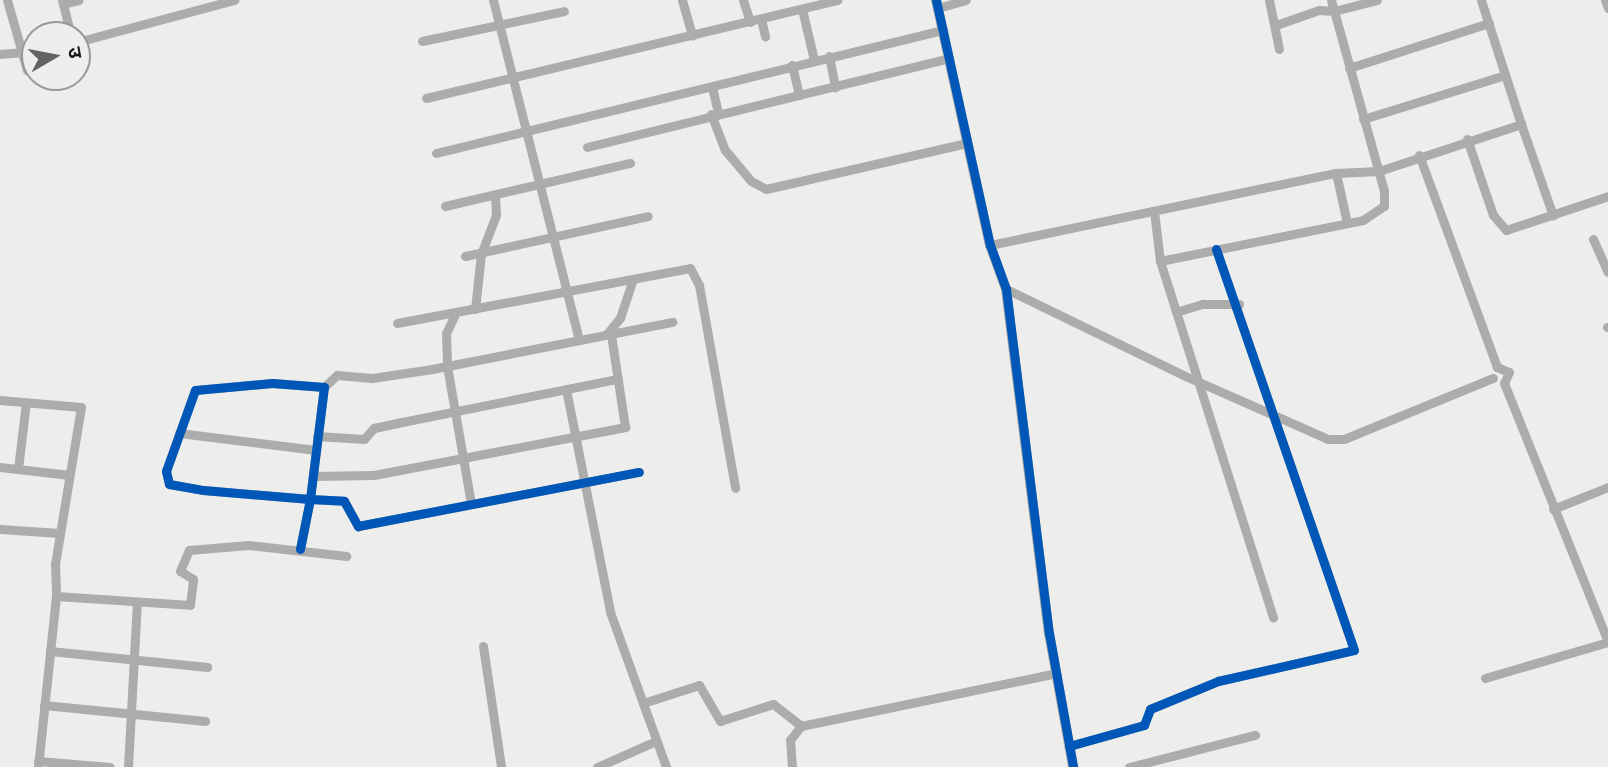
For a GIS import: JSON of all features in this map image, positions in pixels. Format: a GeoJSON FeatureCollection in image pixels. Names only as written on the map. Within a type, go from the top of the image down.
{"type":"FeatureCollection","features":[{"type":"Feature","properties":{"kind":"street"},"geometry":{"type":"LineString","coordinates":[[0,54],[21,52],[7,0]]}},
{"type":"Feature","properties":{"kind":"street"},"geometry":{"type":"LineString","coordinates":[[68,21],[63,2],[79,0]]}},
{"type":"Feature","properties":{"kind":"street"},"geometry":{"type":"LineString","coordinates":[[179,0],[182,10]]}},
{"type":"Feature","properties":{"kind":"street"},"geometry":{"type":"LineString","coordinates":[[91,38],[182,10],[234,0]]}},
{"type":"Feature","properties":{"kind":"street"},"geometry":{"type":"LineString","coordinates":[[494,0],[579,340]]}},
{"type":"Feature","properties":{"kind":"street"},"geometry":{"type":"LineString","coordinates":[[682,0],[692,36]]}},
{"type":"Feature","properties":{"kind":"street"},"geometry":{"type":"LineString","coordinates":[[743,0],[750,22]]}},
{"type":"Feature","properties":{"kind":"street"},"geometry":{"type":"LineString","coordinates":[[426,98],[837,0]]}},
{"type":"Feature","properties":{"kind":"street"},"geometry":{"type":"LineString","coordinates":[[966,0],[937,4],[990,245],[1006,289],[1056,673],[1073,767]]}},
{"type":"Feature","properties":{"kind":"street"},"geometry":{"type":"LineString","coordinates":[[1269,0],[1279,49]]}},
{"type":"Feature","properties":{"kind":"street"},"geometry":{"type":"LineString","coordinates":[[1160,261],[1373,217],[1384,206],[1379,171],[1331,0]]}},
{"type":"Feature","properties":{"kind":"street"},"geometry":{"type":"LineString","coordinates":[[1276,26],[1319,10],[1334,11],[1377,0]]}},
{"type":"Feature","properties":{"kind":"street"},"geometry":{"type":"LineString","coordinates":[[1481,0],[1553,216]]}},
{"type":"Feature","properties":{"kind":"street"},"geometry":{"type":"LineString","coordinates":[[1605,0],[1608,8]]}},
{"type":"Feature","properties":{"kind":"street"},"geometry":{"type":"LineString","coordinates":[[803,6],[814,60]]}},
{"type":"Feature","properties":{"kind":"street"},"geometry":{"type":"LineString","coordinates":[[422,41],[564,11]]}},
{"type":"Feature","properties":{"kind":"street"},"geometry":{"type":"LineString","coordinates":[[761,19],[765,37]]}},
{"type":"Feature","properties":{"kind":"street"},"geometry":{"type":"LineString","coordinates":[[1349,68],[1489,23]]}},
{"type":"Feature","properties":{"kind":"street"},"geometry":{"type":"LineString","coordinates":[[436,153],[526,134],[792,65],[943,30]]}},
{"type":"Feature","properties":{"kind":"street"},"geometry":{"type":"LineString","coordinates":[[829,56],[835,87]]}},
{"type":"Feature","properties":{"kind":"street"},"geometry":{"type":"LineString","coordinates":[[587,147],[715,113],[835,87],[949,58]]}},
{"type":"Feature","properties":{"kind":"street"},"geometry":{"type":"LineString","coordinates":[[792,65],[799,95]]}},
{"type":"Feature","properties":{"kind":"street"},"geometry":{"type":"LineString","coordinates":[[1363,119],[1505,75]]}},
{"type":"Feature","properties":{"kind":"street"},"geometry":{"type":"LineString","coordinates":[[712,87],[715,113],[725,150],[751,181],[766,189],[967,143]]}},
{"type":"Feature","properties":{"kind":"street"},"geometry":{"type":"LineString","coordinates":[[990,245],[1336,173],[1379,171],[1467,139],[1521,124]]}},
{"type":"Feature","properties":{"kind":"street"},"geometry":{"type":"LineString","coordinates":[[1467,139],[1501,227],[1517,229],[1608,195]]}},
{"type":"Feature","properties":{"kind":"street"},"geometry":{"type":"LineString","coordinates":[[1419,155],[1497,367],[1493,378]]}},
{"type":"Feature","properties":{"kind":"street"},"geometry":{"type":"LineString","coordinates":[[444,206],[630,163]]}},
{"type":"Feature","properties":{"kind":"street"},"geometry":{"type":"LineString","coordinates":[[1336,173],[1348,223]]}},
{"type":"Feature","properties":{"kind":"street"},"geometry":{"type":"LineString","coordinates":[[475,309],[481,254],[495,222],[495,195]]}},
{"type":"Feature","properties":{"kind":"street"},"geometry":{"type":"LineString","coordinates":[[1154,211],[1160,261],[1197,381],[1208,405],[1273,618]]}},
{"type":"Feature","properties":{"kind":"street"},"geometry":{"type":"LineString","coordinates":[[465,256],[648,216]]}},
{"type":"Feature","properties":{"kind":"street"},"geometry":{"type":"LineString","coordinates":[[1593,239],[1608,272]]}},
{"type":"Feature","properties":{"kind":"street"},"geometry":{"type":"LineString","coordinates":[[1069,746],[1144,725],[1150,709],[1218,681],[1354,650],[1239,304],[1216,249]]}},
{"type":"Feature","properties":{"kind":"street"},"geometry":{"type":"LineString","coordinates":[[397,323],[681,269],[694,271],[735,488]]}},
{"type":"Feature","properties":{"kind":"street"},"geometry":{"type":"LineString","coordinates":[[313,476],[374,475],[625,427],[608,334],[620,318],[633,279]]}},
{"type":"Feature","properties":{"kind":"street"},"geometry":{"type":"LineString","coordinates":[[1006,289],[1197,381],[1328,439],[1344,439],[1493,378],[1504,383],[1608,642],[1485,678]]}},
{"type":"Feature","properties":{"kind":"street"},"geometry":{"type":"LineString","coordinates":[[1176,312],[1203,304],[1239,304]]}},
{"type":"Feature","properties":{"kind":"street"},"geometry":{"type":"LineString","coordinates":[[456,312],[446,333],[447,366],[471,503]]}},
{"type":"Feature","properties":{"kind":"street"},"geometry":{"type":"LineString","coordinates":[[300,549],[310,499],[324,387],[337,375],[372,378],[672,322]]}},
{"type":"Feature","properties":{"kind":"street"},"geometry":{"type":"LineString","coordinates":[[1497,367],[1509,372],[1504,383]]}},
{"type":"Feature","properties":{"kind":"street"},"geometry":{"type":"LineString","coordinates":[[317,436],[364,439],[374,428],[618,379]]}},
{"type":"Feature","properties":{"kind":"street"},"geometry":{"type":"LineString","coordinates":[[324,387],[272,383],[195,390],[166,471],[169,484],[349,503],[358,526],[639,472]]}},
{"type":"Feature","properties":{"kind":"street"},"geometry":{"type":"LineString","coordinates":[[566,390],[582,482],[610,612],[666,767]]}},
{"type":"Feature","properties":{"kind":"street"},"geometry":{"type":"LineString","coordinates":[[0,400],[81,407],[60,533],[38,764],[110,767]]}},
{"type":"Feature","properties":{"kind":"street"},"geometry":{"type":"LineString","coordinates":[[18,469],[26,402]]}},
{"type":"Feature","properties":{"kind":"street"},"geometry":{"type":"LineString","coordinates":[[179,433],[316,450]]}},
{"type":"Feature","properties":{"kind":"street"},"geometry":{"type":"LineString","coordinates":[[0,467],[70,475]]}},
{"type":"Feature","properties":{"kind":"street"},"geometry":{"type":"LineString","coordinates":[[1553,509],[1608,487]]}},
{"type":"Feature","properties":{"kind":"street"},"geometry":{"type":"LineString","coordinates":[[0,528],[60,533]]}},
{"type":"Feature","properties":{"kind":"street"},"geometry":{"type":"LineString","coordinates":[[56,596],[137,603],[191,604],[193,579],[180,571],[187,551],[249,545],[346,556]]}},
{"type":"Feature","properties":{"kind":"street"},"geometry":{"type":"LineString","coordinates":[[128,767],[136,660],[137,603]]}},
{"type":"Feature","properties":{"kind":"street"},"geometry":{"type":"LineString","coordinates":[[482,646],[501,767]]}},
{"type":"Feature","properties":{"kind":"street"},"geometry":{"type":"LineString","coordinates":[[50,651],[207,667]]}},
{"type":"Feature","properties":{"kind":"street"},"geometry":{"type":"LineString","coordinates":[[792,767],[790,740],[801,726],[1056,673]]}},
{"type":"Feature","properties":{"kind":"street"},"geometry":{"type":"LineString","coordinates":[[642,703],[699,685],[720,721],[773,704],[801,726]]}},
{"type":"Feature","properties":{"kind":"street"},"geometry":{"type":"LineString","coordinates":[[44,705],[205,721]]}},
{"type":"Feature","properties":{"kind":"street"},"geometry":{"type":"LineString","coordinates":[[1129,767],[1255,735]]}},
{"type":"Feature","properties":{"kind":"street"},"geometry":{"type":"LineString","coordinates":[[597,767],[656,741]]}},
{"type":"Feature","properties":{"kind":"cycle path"},"geometry":{"type":"LineString","coordinates":[[936,0],[990,245],[1006,289],[1049,633],[1073,767]]}},
{"type":"Feature","properties":{"kind":"cycle path"},"geometry":{"type":"LineString","coordinates":[[1069,746],[1144,725],[1150,709],[1218,681],[1354,650],[1216,249]]}},
{"type":"Feature","properties":{"kind":"cycle path"},"geometry":{"type":"LineString","coordinates":[[300,549],[310,499],[324,387],[272,383],[195,390],[166,471],[169,484],[203,490],[310,499],[344,501],[358,526],[639,472]]}}]}
